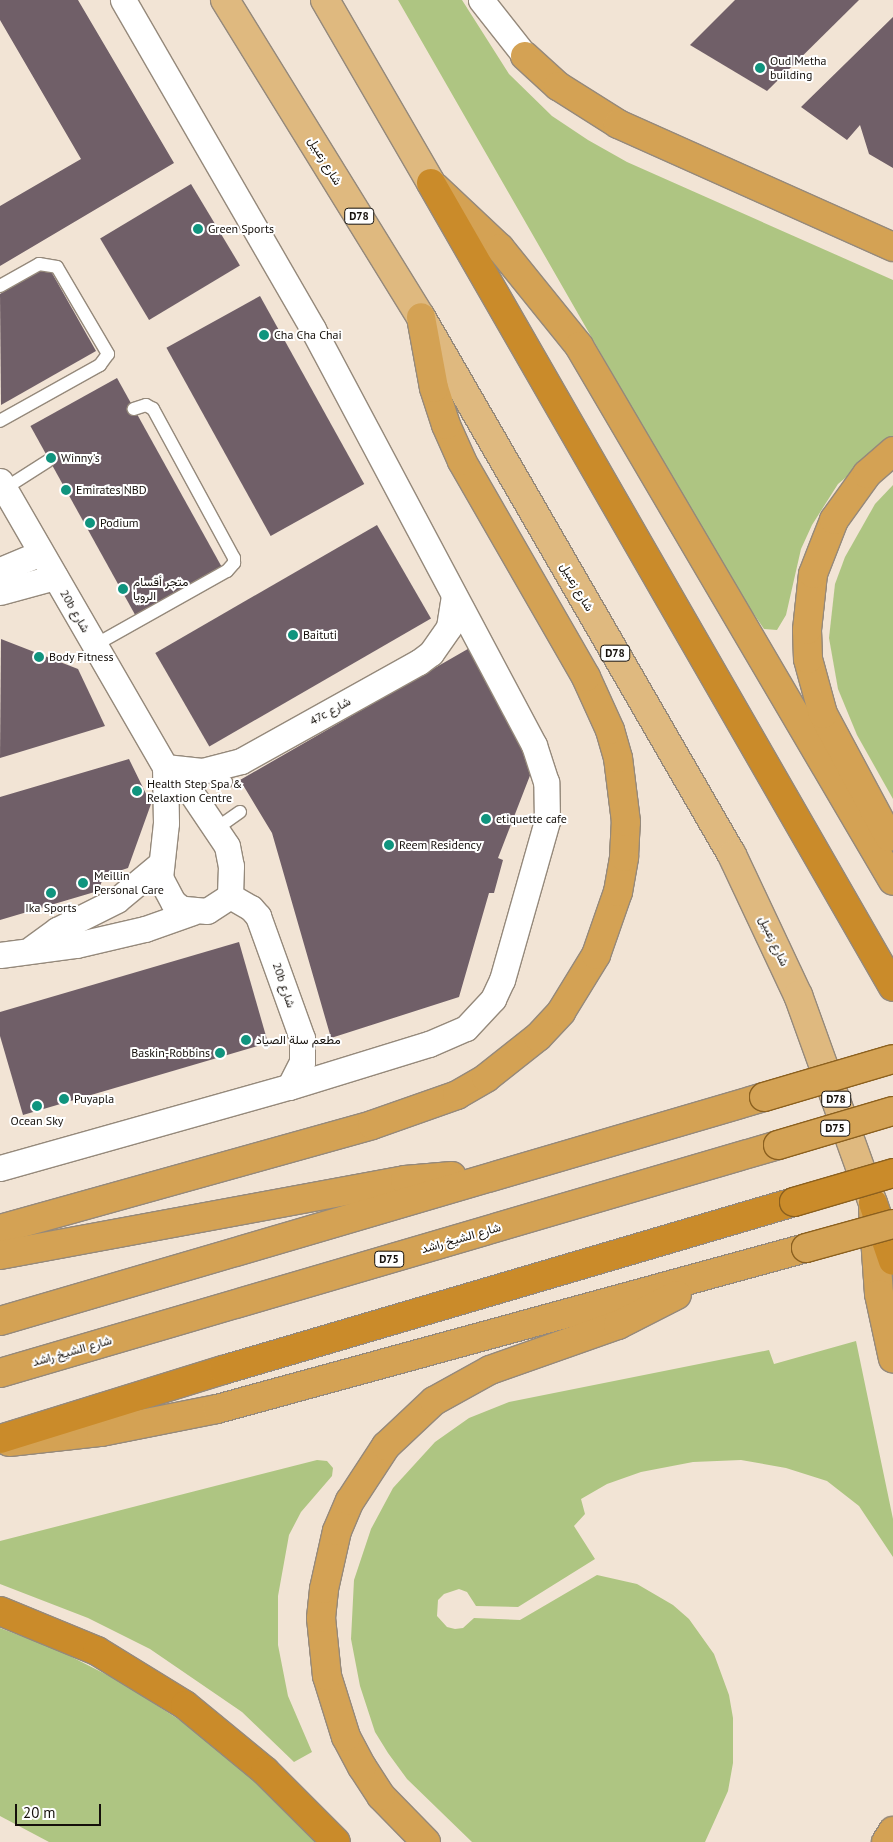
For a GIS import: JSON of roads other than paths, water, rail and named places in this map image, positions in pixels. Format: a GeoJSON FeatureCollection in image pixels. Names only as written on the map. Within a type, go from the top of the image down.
{"type":"FeatureCollection","features":[{"type":"Feature","properties":{"kind":"highway"},"geometry":{"type":"LineString","coordinates":[[526,56],[558,86],[618,124],[893,247]]}},
{"type":"Feature","properties":{"kind":"highway"},"geometry":{"type":"LineString","coordinates":[[430,182],[500,248],[578,346],[893,881]]}},
{"type":"Feature","properties":{"kind":"highway"},"geometry":{"type":"LineString","coordinates":[[430,182],[893,987]]}},
{"type":"Feature","properties":{"kind":"highway"},"geometry":{"type":"LineString","coordinates":[[0,1229],[372,1125],[457,1094],[486,1078],[538,1036],[580,984],[609,924],[622,866],[626,822],[623,787],[610,730],[567,642],[462,461],[434,388],[421,317]]}},
{"type":"Feature","properties":{"kind":"highway"},"geometry":{"type":"LineString","coordinates":[[893,450],[868,474],[834,520],[813,574],[806,630],[808,659],[822,714],[893,844]]}},
{"type":"Feature","properties":{"kind":"highway"},"geometry":{"type":"LineString","coordinates":[[0,1321],[893,1059]]}},
{"type":"Feature","properties":{"kind":"highway","name":"شارع الشيخ راشد"},"geometry":{"type":"LineString","coordinates":[[0,1373],[893,1111]]}},
{"type":"Feature","properties":{"kind":"highway"},"geometry":{"type":"LineString","coordinates":[[0,1441],[223,1370],[893,1174]]}},
{"type":"Feature","properties":{"kind":"highway"},"geometry":{"type":"LineString","coordinates":[[0,1255],[405,1180],[493,1176]]}},
{"type":"Feature","properties":{"kind":"highway"},"geometry":{"type":"LineString","coordinates":[[873,1203],[893,1261]]}},
{"type":"Feature","properties":{"kind":"highway"},"geometry":{"type":"LineString","coordinates":[[873,1203],[876,1271],[893,1359]]}},
{"type":"Feature","properties":{"kind":"highway"},"geometry":{"type":"LineString","coordinates":[[0,1441],[101,1432],[217,1409],[893,1224]]}},
{"type":"Feature","properties":{"kind":"highway"},"geometry":{"type":"LineString","coordinates":[[426,1842],[381,1796],[362,1767],[346,1737],[327,1676],[322,1618],[324,1588],[337,1531],[350,1501],[386,1446],[434,1401],[490,1370],[642,1314],[708,1275]]}},
{"type":"Feature","properties":{"kind":"highway"},"geometry":{"type":"LineString","coordinates":[[0,1611],[96,1652],[185,1705],[265,1771],[336,1842]]}},
{"type":"Feature","properties":{"kind":"highway"},"geometry":{"type":"LineString","coordinates":[[886,1842],[893,1831]]}},
{"type":"Feature","properties":{"kind":"main road","name":"شارع زعبيل"},"geometry":{"type":"LineString","coordinates":[[225,0],[421,317],[732,855],[798,995],[873,1203]]}},
{"type":"Feature","properties":{"kind":"main road"},"geometry":{"type":"LineString","coordinates":[[324,0],[430,182]]}},
{"type":"Feature","properties":{"kind":"street"},"geometry":{"type":"LineString","coordinates":[[0,1168],[289,1087],[448,1038],[481,1014],[502,980],[544,840],[548,801],[546,782],[534,745],[313,329],[123,0]]}},
{"type":"Feature","properties":{"kind":"street"},"geometry":{"type":"LineString","coordinates":[[481,0],[526,56]]}},
{"type":"Feature","properties":{"kind":"street"},"geometry":{"type":"LineString","coordinates":[[505,0],[510,26],[526,56]]}},
{"type":"Feature","properties":{"kind":"street","name":"20b شارع"},"geometry":{"type":"LineString","coordinates":[[2,485],[165,767]]}},
{"type":"Feature","properties":{"kind":"street"},"geometry":{"type":"LineString","coordinates":[[0,570],[41,553]]}},
{"type":"Feature","properties":{"kind":"street"},"geometry":{"type":"LineString","coordinates":[[0,592],[55,576]]}},
{"type":"Feature","properties":{"kind":"street","name":"47c شارع"},"geometry":{"type":"LineString","coordinates":[[165,767],[202,771],[241,761],[419,662],[431,653],[449,627],[454,597]]}},
{"type":"Feature","properties":{"kind":"street"},"geometry":{"type":"LineString","coordinates":[[0,955],[32,948],[85,943],[145,929],[193,912],[207,911],[230,896],[231,866],[227,846],[217,828],[186,784],[165,767]]}},
{"type":"Feature","properties":{"kind":"street"},"geometry":{"type":"LineString","coordinates":[[165,767],[166,823],[159,865],[160,878],[173,902],[193,912]]}},
{"type":"Feature","properties":{"kind":"street"},"geometry":{"type":"LineString","coordinates":[[32,948],[57,930],[117,900],[159,865]]}},
{"type":"Feature","properties":{"kind":"street","name":"20b شارع"},"geometry":{"type":"LineString","coordinates":[[230,896],[251,908],[258,916],[302,1038],[302,1062],[289,1087]]}},
{"type":"Feature","properties":{"kind":"lane"},"geometry":{"type":"LineString","coordinates":[[0,286],[39,264],[57,267],[108,354],[100,365],[0,421]]}},
{"type":"Feature","properties":{"kind":"lane"},"geometry":{"type":"LineString","coordinates":[[95,645],[227,571],[234,563],[234,558],[153,409],[146,405],[134,409]]}},
{"type":"Feature","properties":{"kind":"lane"},"geometry":{"type":"LineString","coordinates":[[2,485],[48,461]]}},
{"type":"Feature","properties":{"kind":"lane"},"geometry":{"type":"LineString","coordinates":[[202,771],[226,782]]}},
{"type":"Feature","properties":{"kind":"lane"},"geometry":{"type":"LineString","coordinates":[[217,828],[240,812]]}},
{"type":"Feature","properties":{"kind":"place","name":"Oud Metha building"},"geometry":{"type":"Point","coordinates":[760,68]}},
{"type":"Feature","properties":{"kind":"place","name":"Green Sports"},"geometry":{"type":"Point","coordinates":[198,229]}},
{"type":"Feature","properties":{"kind":"place","name":"Cha Cha Chai"},"geometry":{"type":"Point","coordinates":[264,335]}},
{"type":"Feature","properties":{"kind":"place","name":"Winny's"},"geometry":{"type":"Point","coordinates":[51,458]}},
{"type":"Feature","properties":{"kind":"place","name":"Emirates NBD"},"geometry":{"type":"Point","coordinates":[66,490]}},
{"type":"Feature","properties":{"kind":"place","name":"Podium"},"geometry":{"type":"Point","coordinates":[90,523]}},
{"type":"Feature","properties":{"kind":"place","name":"متجر أقسام الرويا"},"geometry":{"type":"Point","coordinates":[123,589]}},
{"type":"Feature","properties":{"kind":"place","name":"Baituti"},"geometry":{"type":"Point","coordinates":[293,635]}},
{"type":"Feature","properties":{"kind":"place","name":"Body Fitness"},"geometry":{"type":"Point","coordinates":[39,657]}},
{"type":"Feature","properties":{"kind":"place","name":"Health Step Spa & Relaxtion Centre"},"geometry":{"type":"Point","coordinates":[137,791]}},
{"type":"Feature","properties":{"kind":"place","name":"etiquette cafe"},"geometry":{"type":"Point","coordinates":[486,819]}},
{"type":"Feature","properties":{"kind":"place","name":"Reem Residency"},"geometry":{"type":"Point","coordinates":[389,845]}},
{"type":"Feature","properties":{"kind":"place","name":"Meillin Personal Care"},"geometry":{"type":"Point","coordinates":[83,883]}},
{"type":"Feature","properties":{"kind":"place","name":"Ika Sports"},"geometry":{"type":"Point","coordinates":[51,893]}},
{"type":"Feature","properties":{"kind":"place","name":"مطعم سلة الصياد"},"geometry":{"type":"Point","coordinates":[246,1040]}},
{"type":"Feature","properties":{"kind":"place","name":"Baskin-Robbins"},"geometry":{"type":"Point","coordinates":[220,1053]}},
{"type":"Feature","properties":{"kind":"place","name":"Puyapla"},"geometry":{"type":"Point","coordinates":[64,1099]}},
{"type":"Feature","properties":{"kind":"place","name":"Ocean Sky"},"geometry":{"type":"Point","coordinates":[37,1106]}}]}
